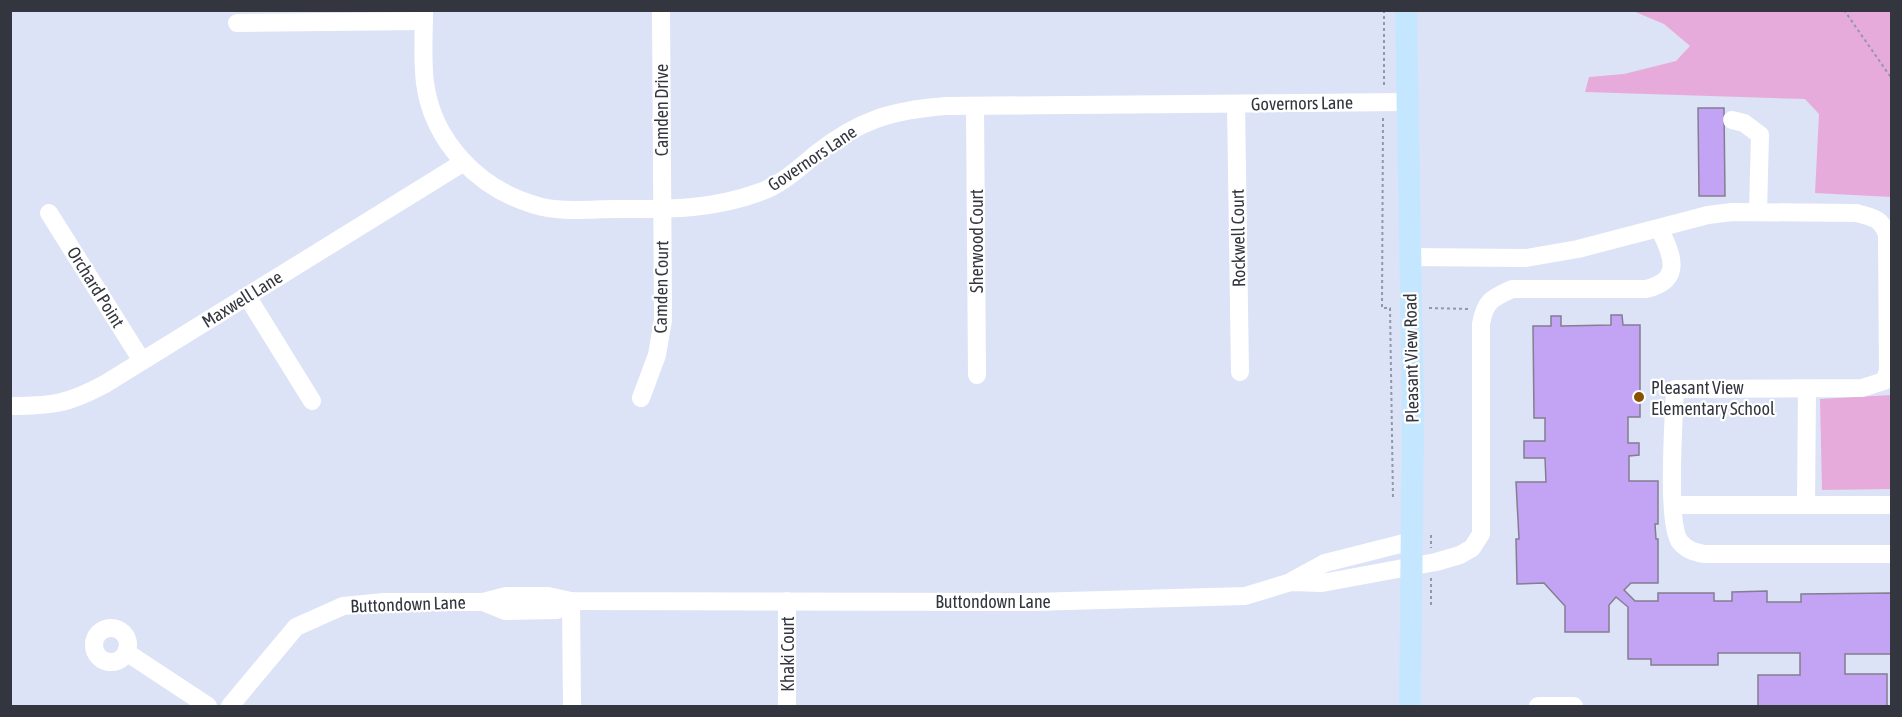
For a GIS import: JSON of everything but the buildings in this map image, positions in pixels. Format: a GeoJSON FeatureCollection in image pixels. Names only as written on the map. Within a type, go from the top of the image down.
{"type":"FeatureCollection","features":[{"type":"Feature","properties":{"kind":"main road","name":"Pleasant View Road"},"geometry":{"type":"LineString","coordinates":[[1406,10],[1413,414],[1410,706]]}},
{"type":"Feature","properties":{"kind":"street","name":"Camden Drive"},"geometry":{"type":"LineString","coordinates":[[661,10],[662,209]]}},
{"type":"Feature","properties":{"kind":"street","name":"Governors Lane"},"geometry":{"type":"LineString","coordinates":[[424,16],[425,82],[428,100],[444,138],[480,178],[498,189],[536,205],[554,208],[698,208],[729,203],[763,191],[797,171],[854,127],[878,117],[911,108],[1407,102]]}},
{"type":"Feature","properties":{"kind":"street"},"geometry":{"type":"LineString","coordinates":[[237,24],[424,16]]}},
{"type":"Feature","properties":{"kind":"street","name":"Rockwell Court"},"geometry":{"type":"LineString","coordinates":[[1236,104],[1240,372]]}},
{"type":"Feature","properties":{"kind":"street","name":"Sherwood Court"},"geometry":{"type":"LineString","coordinates":[[975,106],[977,375]]}},
{"type":"Feature","properties":{"kind":"street"},"geometry":{"type":"LineString","coordinates":[[1732,120],[1744,123],[1760,135],[1758,212]]}},
{"type":"Feature","properties":{"kind":"street","name":"Maxwell Lane"},"geometry":{"type":"LineString","coordinates":[[10,406],[66,403],[105,384],[464,162]]}},
{"type":"Feature","properties":{"kind":"street","name":"Camden Court"},"geometry":{"type":"LineString","coordinates":[[641,398],[661,338],[662,209]]}},
{"type":"Feature","properties":{"kind":"street"},"geometry":{"type":"LineString","coordinates":[[1409,256],[1526,258],[1578,249],[1708,215],[1732,212],[1857,213],[1876,218],[1883,224],[1887,234],[1888,371],[1884,381],[1862,388],[1675,389],[1673,506],[1674,526],[1679,540],[1690,551],[1697,553],[1892,554]]}},
{"type":"Feature","properties":{"kind":"street","name":"Orchard Point"},"geometry":{"type":"LineString","coordinates":[[49,213],[142,361]]}},
{"type":"Feature","properties":{"kind":"street"},"geometry":{"type":"LineString","coordinates":[[1483,309],[1492,298],[1512,289],[1646,289],[1659,286],[1668,279],[1671,270],[1671,253],[1659,228]]}},
{"type":"Feature","properties":{"kind":"street"},"geometry":{"type":"LineString","coordinates":[[247,296],[312,401]]}},
{"type":"Feature","properties":{"kind":"street","name":"Buttondown Lane"},"geometry":{"type":"LineString","coordinates":[[230,706],[296,627],[343,606],[384,602],[483,602],[506,596],[548,596],[571,601],[1032,602],[1245,596],[1291,582],[1322,583],[1411,567],[1460,555],[1472,548],[1481,534],[1481,324],[1483,309]]}},
{"type":"Feature","properties":{"kind":"street"},"geometry":{"type":"LineString","coordinates":[[1806,504],[1807,390]]}},
{"type":"Feature","properties":{"kind":"street"},"geometry":{"type":"LineString","coordinates":[[1673,506],[1892,505]]}},
{"type":"Feature","properties":{"kind":"street"},"geometry":{"type":"LineString","coordinates":[[1291,582],[1324,563],[1412,541]]}},
{"type":"Feature","properties":{"kind":"street"},"geometry":{"type":"LineString","coordinates":[[571,601],[572,706]]}},
{"type":"Feature","properties":{"kind":"street","name":"Khaki Court"},"geometry":{"type":"LineString","coordinates":[[787,601],[787,706]]}},
{"type":"Feature","properties":{"kind":"street"},"geometry":{"type":"LineString","coordinates":[[126,652],[208,706]]}},
{"type":"Feature","properties":{"kind":"street"},"geometry":{"type":"LineString","coordinates":[[1538,706],[1574,706]]}},
{"type":"Feature","properties":{"kind":"path"},"geometry":{"type":"LineString","coordinates":[[1384,10],[1382,308],[1390,308],[1393,506]]}},
{"type":"Feature","properties":{"kind":"path"},"geometry":{"type":"LineString","coordinates":[[1844,10],[1892,79]]}},
{"type":"Feature","properties":{"kind":"path"},"geometry":{"type":"LineString","coordinates":[[1427,308],[1483,309]]}},
{"type":"Feature","properties":{"kind":"shaded area"},"geometry":{"type":"Polygon","coordinates":[[[1633,11],[1891,11],[1891,197],[1815,193],[1819,114],[1805,99],[1585,92],[1589,77],[1624,74],[1676,61],[1690,46],[1664,24],[1633,11]]]}},
{"type":"Feature","properties":{"kind":"shaded area"},"geometry":{"type":"Polygon","coordinates":[[[1891,395],[1891,489],[1822,490],[1820,399],[1891,395]]]}},
{"type":"Feature","properties":{"kind":"place","name":"Pleasant View Elementary School"},"geometry":{"type":"Point","coordinates":[1639,397]}}]}
